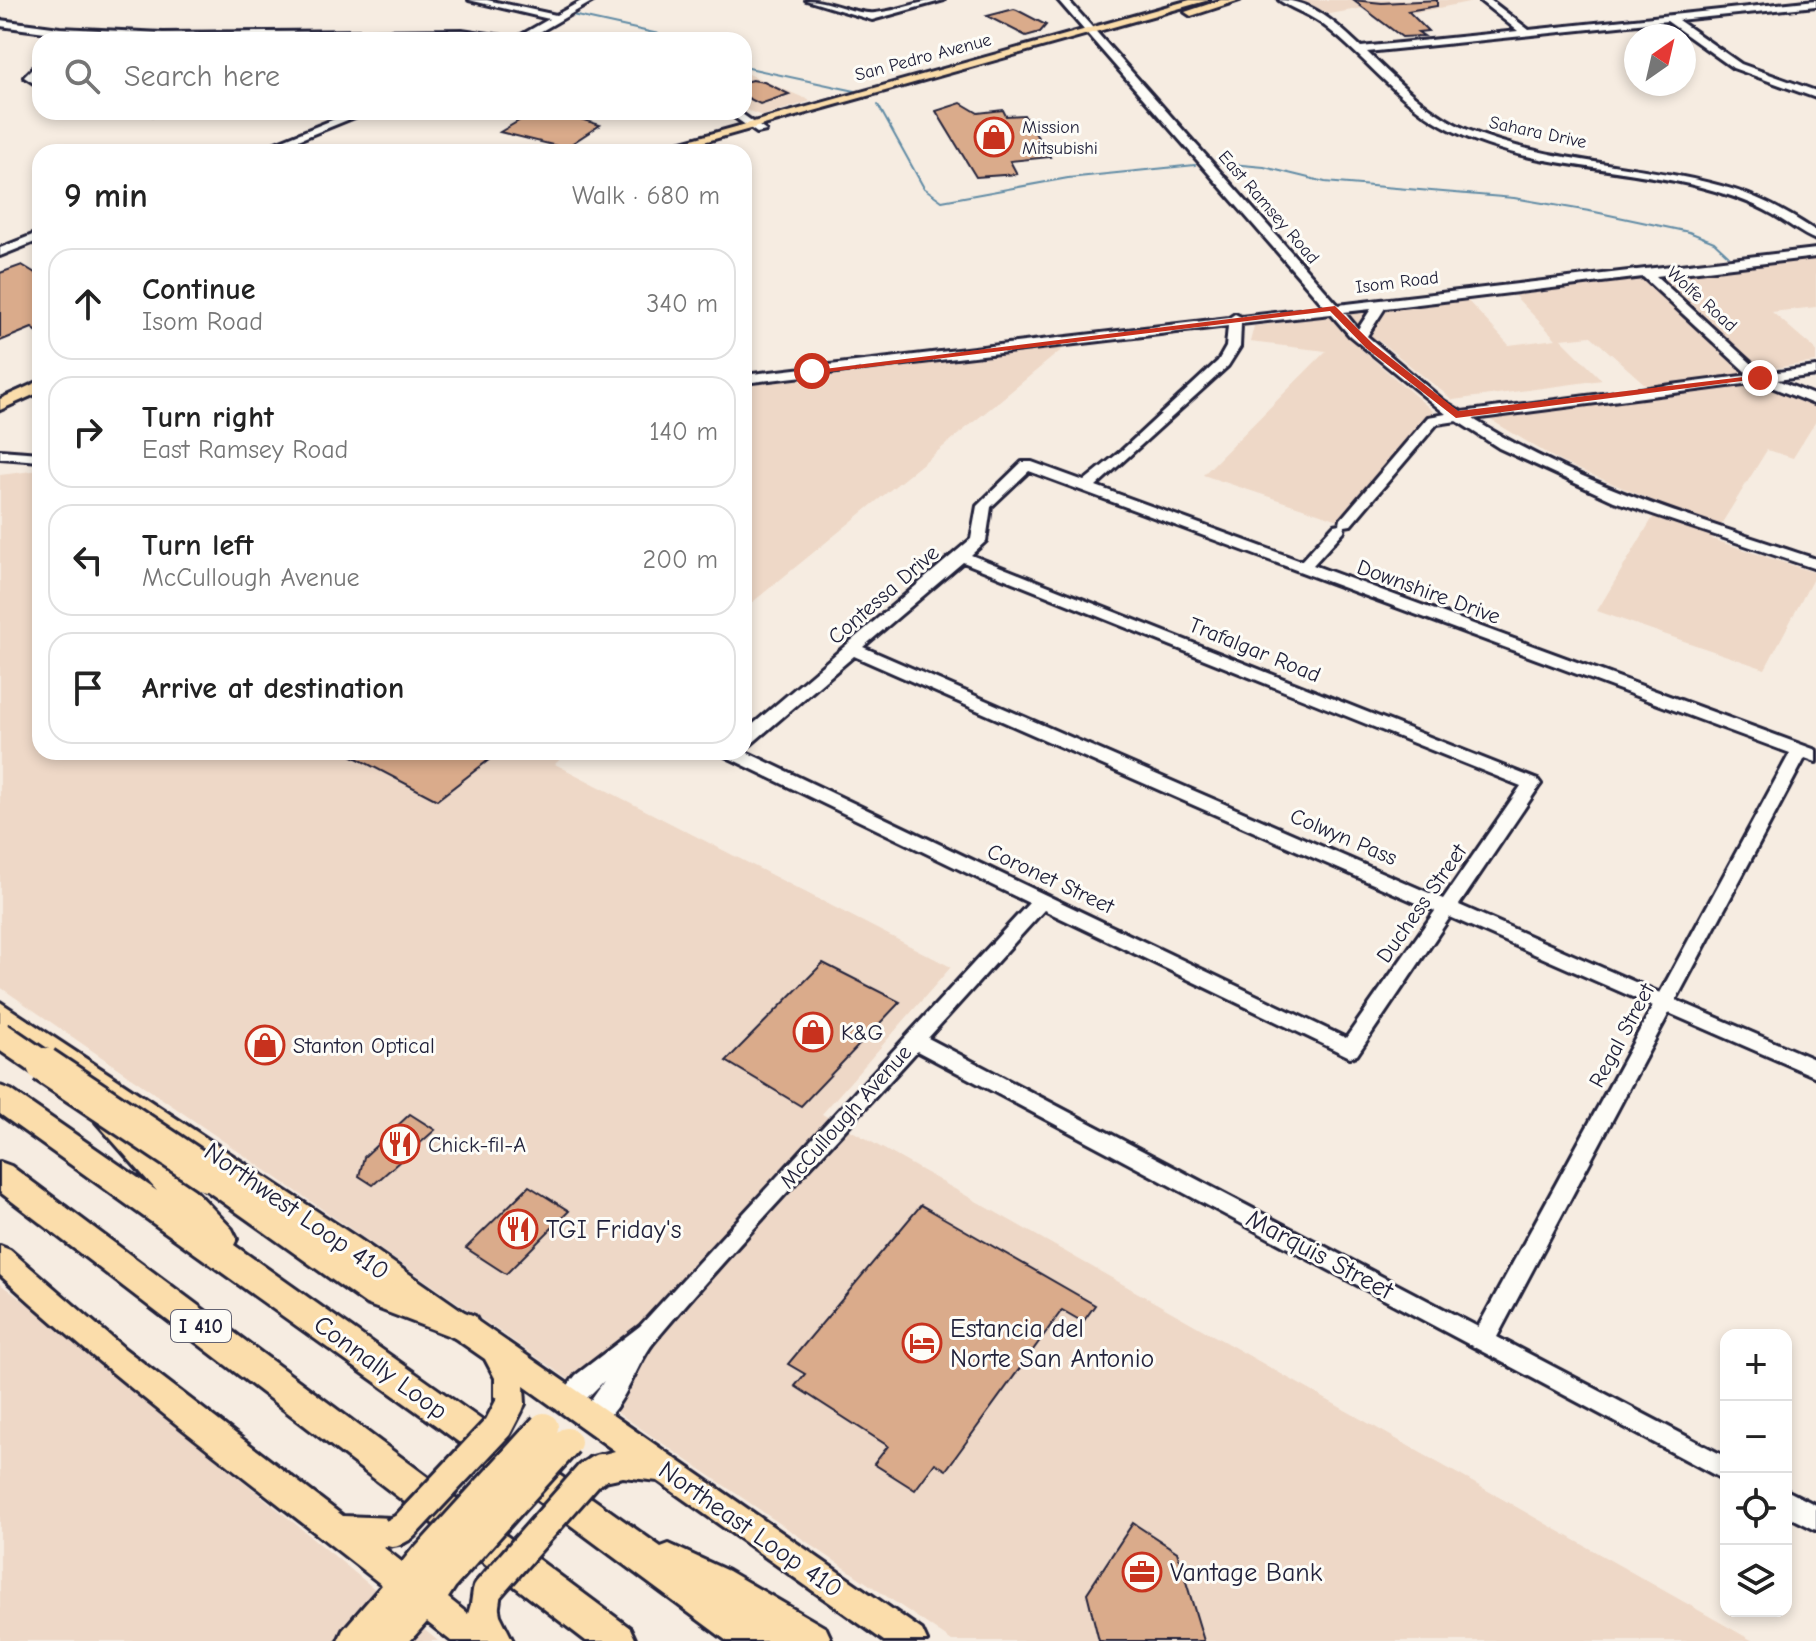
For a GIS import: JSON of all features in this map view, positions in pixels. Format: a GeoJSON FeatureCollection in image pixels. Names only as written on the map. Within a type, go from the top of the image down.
{"type":"FeatureCollection","features":[{"type":"Feature","properties":{"kind":"highway"},"geometry":{"type":"LineString","coordinates":[[0,1024],[115,1125],[256,1277]]}},
{"type":"Feature","properties":{"kind":"highway"},"geometry":{"type":"LineString","coordinates":[[0,1035],[378,1294],[463,1326]]}},
{"type":"Feature","properties":{"kind":"highway","name":"Connally Loop"},"geometry":{"type":"LineString","coordinates":[[0,1098],[256,1277],[759,1641]]}},
{"type":"Feature","properties":{"kind":"highway","name":"I 410"},"geometry":{"type":"LineString","coordinates":[[7,1182],[615,1640]]}},
{"type":"Feature","properties":{"kind":"highway"},"geometry":{"type":"LineString","coordinates":[[610,1534],[715,1584],[813,1641]]}},
{"type":"Feature","properties":{"kind":"main road","name":"San Pedro Avenue"},"geometry":{"type":"LineString","coordinates":[[1093,35],[1203,0]]}},
{"type":"Feature","properties":{"kind":"main road","name":"San Pedro Avenue"},"geometry":{"type":"LineString","coordinates":[[709,144],[940,76],[1234,0]]}},
{"type":"Feature","properties":{"kind":"main road","name":"San Pedro Avenue"},"geometry":{"type":"LineString","coordinates":[[688,144],[757,128]]}},
{"type":"Feature","properties":{"kind":"main road"},"geometry":{"type":"LineString","coordinates":[[0,389],[32,375]]}},
{"type":"Feature","properties":{"kind":"main road"},"geometry":{"type":"LineString","coordinates":[[0,405],[32,390]]}},
{"type":"Feature","properties":{"kind":"main road","name":"Northwest Loop 410"},"geometry":{"type":"LineString","coordinates":[[0,1011],[463,1326],[578,1410]]}},
{"type":"Feature","properties":{"kind":"main road"},"geometry":{"type":"LineString","coordinates":[[0,1258],[138,1379],[339,1530],[425,1579],[476,1641]]}},
{"type":"Feature","properties":{"kind":"main road"},"geometry":{"type":"LineString","coordinates":[[339,1530],[393,1533],[404,1527],[498,1427],[510,1404],[509,1377],[495,1350]]}},
{"type":"Feature","properties":{"kind":"main road","name":"McCullough Avenue"},"geometry":{"type":"LineString","coordinates":[[354,1641],[425,1579],[578,1410]]}},
{"type":"Feature","properties":{"kind":"main road","name":"Northeast Loop 410"},"geometry":{"type":"LineString","coordinates":[[578,1410],[911,1641]]}},
{"type":"Feature","properties":{"kind":"main road"},"geometry":{"type":"LineString","coordinates":[[497,1641],[484,1617],[487,1591],[589,1475],[600,1468],[623,1463],[665,1469]]}},
{"type":"Feature","properties":{"kind":"main road","name":"McCullough Avenue"},"geometry":{"type":"LineString","coordinates":[[389,1641],[425,1579]]}},
{"type":"Feature","properties":{"kind":"street"},"geometry":{"type":"LineString","coordinates":[[474,0],[557,18]]}},
{"type":"Feature","properties":{"kind":"street"},"geometry":{"type":"LineString","coordinates":[[531,32],[590,0]]}},
{"type":"Feature","properties":{"kind":"street"},"geometry":{"type":"LineString","coordinates":[[811,0],[872,17],[939,0]]}},
{"type":"Feature","properties":{"kind":"street","name":"East Ramsey Road"},"geometry":{"type":"LineString","coordinates":[[1063,0],[1332,308],[1360,337],[1456,415],[1504,445],[1619,498],[1816,564]]}},
{"type":"Feature","properties":{"kind":"street","name":"Sahara Drive"},"geometry":{"type":"LineString","coordinates":[[1284,0],[1321,18],[1428,112],[1463,132],[1529,152],[1721,188],[1771,207],[1816,236]]}},
{"type":"Feature","properties":{"kind":"street"},"geometry":{"type":"LineString","coordinates":[[1484,0],[1527,33]]}},
{"type":"Feature","properties":{"kind":"street"},"geometry":{"type":"LineString","coordinates":[[1702,0],[1722,13]]}},
{"type":"Feature","properties":{"kind":"street"},"geometry":{"type":"LineString","coordinates":[[1359,50],[1816,3]]}},
{"type":"Feature","properties":{"kind":"street"},"geometry":{"type":"LineString","coordinates":[[1669,18],[1741,68],[1816,95]]}},
{"type":"Feature","properties":{"kind":"street"},"geometry":{"type":"LineString","coordinates":[[0,23],[85,32]]}},
{"type":"Feature","properties":{"kind":"street"},"geometry":{"type":"LineString","coordinates":[[280,144],[341,120]]}},
{"type":"Feature","properties":{"kind":"street"},"geometry":{"type":"LineString","coordinates":[[744,120],[757,128]]}},
{"type":"Feature","properties":{"kind":"street"},"geometry":{"type":"LineString","coordinates":[[0,252],[32,239]]}},
{"type":"Feature","properties":{"kind":"street","name":"Isom Road"},"geometry":{"type":"LineString","coordinates":[[752,378],[1235,318],[1816,253]]}},
{"type":"Feature","properties":{"kind":"street","name":"Wolfe Road"},"geometry":{"type":"LineString","coordinates":[[1645,272],[1760,378],[1816,401]]}},
{"type":"Feature","properties":{"kind":"street"},"geometry":{"type":"LineString","coordinates":[[1360,337],[1381,303]]}},
{"type":"Feature","properties":{"kind":"street"},"geometry":{"type":"LineString","coordinates":[[1086,487],[1223,363],[1233,347],[1235,318]]}},
{"type":"Feature","properties":{"kind":"street"},"geometry":{"type":"LineString","coordinates":[[1303,567],[1433,420],[1816,371]]}},
{"type":"Feature","properties":{"kind":"street"},"geometry":{"type":"LineString","coordinates":[[0,454],[32,456]]}},
{"type":"Feature","properties":{"kind":"street","name":"Downshire Drive"},"geometry":{"type":"LineString","coordinates":[[1027,465],[1808,754]]}},
{"type":"Feature","properties":{"kind":"street","name":"Contessa Drive"},"geometry":{"type":"LineString","coordinates":[[752,734],[978,541],[984,506],[1027,465]]}},
{"type":"Feature","properties":{"kind":"street","name":"Trafalgar Road"},"geometry":{"type":"LineString","coordinates":[[961,556],[1532,784]]}},
{"type":"Feature","properties":{"kind":"street","name":"Colwyn Pass"},"geometry":{"type":"LineString","coordinates":[[853,649],[1816,1069]]}},
{"type":"Feature","properties":{"kind":"street","name":"Regal Street"},"geometry":{"type":"LineString","coordinates":[[1483,1341],[1665,1003],[1808,754]]}},
{"type":"Feature","properties":{"kind":"street","name":"Coronet Street"},"geometry":{"type":"LineString","coordinates":[[748,760],[1350,1049]]}},
{"type":"Feature","properties":{"kind":"street","name":"Duchess Street"},"geometry":{"type":"LineString","coordinates":[[1350,1049],[1532,784]]}},
{"type":"Feature","properties":{"kind":"street","name":"McCullough Avenue"},"geometry":{"type":"LineString","coordinates":[[578,1410],[607,1398],[648,1333],[1042,900]]}},
{"type":"Feature","properties":{"kind":"street","name":"Marquis Street"},"geometry":{"type":"LineString","coordinates":[[914,1040],[1720,1467]]}},
{"type":"Feature","properties":{"kind":"street"},"geometry":{"type":"LineString","coordinates":[[1792,1505],[1816,1518]]}},
{"type":"Feature","properties":{"kind":"shaded area"},"geometry":{"type":"Polygon","coordinates":[[[1300,0],[1474,1],[1413,13],[1396,2],[1330,14],[1300,0]]]}},
{"type":"Feature","properties":{"kind":"shaded area"},"geometry":{"type":"Polygon","coordinates":[[[752,75],[811,101],[762,116],[752,112],[752,75]]]}},
{"type":"Feature","properties":{"kind":"shaded area"},"geometry":{"type":"Polygon","coordinates":[[[1816,258],[1816,307],[1772,312],[1816,350],[1816,362],[1746,372],[1766,387],[1816,404],[1816,421],[1793,458],[1767,450],[1712,539],[1816,573],[1765,669],[1597,611],[1661,504],[1561,462],[1486,417],[1656,394],[1591,336],[1561,339],[1602,380],[1453,400],[1378,340],[1355,344],[1433,411],[1339,520],[1203,475],[1326,351],[1250,342],[1254,326],[1467,300],[1509,345],[1556,339],[1511,292],[1816,258]]]}},
{"type":"Feature","properties":{"kind":"shaded area"},"geometry":{"type":"Polygon","coordinates":[[[1065,347],[752,602],[752,385],[1065,347]]]}},
{"type":"Feature","properties":{"kind":"shaded area"},"geometry":{"type":"Polygon","coordinates":[[[32,471],[32,760],[559,760],[555,764],[951,967],[822,1114],[1753,1641],[952,1641],[0,987],[0,475],[32,471]]]}},
{"type":"Feature","properties":{"kind":"shaded area"},"geometry":{"type":"Polygon","coordinates":[[[0,1284],[29,1305],[438,1641],[0,1641],[0,1284]]]}},
{"type":"Feature","properties":{"kind":"building"},"geometry":{"type":"Polygon","coordinates":[[[1353,0],[1382,3],[1437,0],[1437,6],[1408,11],[1428,31],[1418,32],[1424,36],[1402,37],[1353,0]]]}},
{"type":"Feature","properties":{"kind":"building"},"geometry":{"type":"Polygon","coordinates":[[[1014,9],[1046,25],[1040,32],[1026,36],[987,16],[1014,9]]]}},
{"type":"Feature","properties":{"kind":"building"},"geometry":{"type":"Polygon","coordinates":[[[752,80],[789,94],[760,104],[752,100],[752,80]]]}},
{"type":"Feature","properties":{"kind":"building","name":"Mission Mitsubishi"},"geometry":{"type":"Polygon","coordinates":[[[961,103],[978,113],[1003,110],[1006,116],[1024,115],[1050,157],[1010,161],[1017,174],[976,177],[936,111],[961,103]]]}},
{"type":"Feature","properties":{"kind":"building"},"geometry":{"type":"Polygon","coordinates":[[[520,120],[584,120],[600,125],[571,144],[549,144],[500,132],[520,120]]]}},
{"type":"Feature","properties":{"kind":"building"},"geometry":{"type":"Polygon","coordinates":[[[22,265],[32,271],[32,328],[0,341],[0,273],[22,265]]]}},
{"type":"Feature","properties":{"kind":"building"},"geometry":{"type":"Polygon","coordinates":[[[360,760],[489,760],[437,800],[360,760]]]}},
{"type":"Feature","properties":{"kind":"building","name":"K&G"},"geometry":{"type":"Polygon","coordinates":[[[823,963],[900,1002],[801,1106],[726,1061],[823,963]]]}},
{"type":"Feature","properties":{"kind":"building","name":"Chick-fil-A"},"geometry":{"type":"Polygon","coordinates":[[[410,1114],[435,1130],[373,1185],[359,1176],[364,1157],[410,1114]]]}},
{"type":"Feature","properties":{"kind":"building","name":"TGI Friday's"},"geometry":{"type":"Polygon","coordinates":[[[529,1186],[569,1211],[506,1274],[466,1248],[529,1186]]]}},
{"type":"Feature","properties":{"kind":"building","name":"Estancia del Norte San Antonio"},"geometry":{"type":"Polygon","coordinates":[[[921,1205],[1095,1305],[1083,1322],[1062,1310],[946,1470],[935,1463],[915,1490],[874,1464],[888,1446],[795,1386],[805,1374],[788,1364],[921,1205]]]}},
{"type":"Feature","properties":{"kind":"building","name":"Vantage Bank"},"geometry":{"type":"Polygon","coordinates":[[[1133,1523],[1177,1552],[1204,1641],[1099,1641],[1087,1593],[1133,1523]]]}},
{"type":"Feature","properties":{"kind":"waterway"},"geometry":{"type":"LineString","coordinates":[[572,15],[650,32]]}},
{"type":"Feature","properties":{"kind":"waterway"},"geometry":{"type":"LineString","coordinates":[[752,69],[855,91]]}},
{"type":"Feature","properties":{"kind":"waterway"},"geometry":{"type":"LineString","coordinates":[[878,105],[924,188],[942,201],[1068,178],[1195,165]]}},
{"type":"Feature","properties":{"kind":"waterway"},"geometry":{"type":"LineString","coordinates":[[1220,163],[1264,167],[1325,182],[1514,198],[1595,212],[1689,232],[1714,242],[1728,255]]}},
{"type":"Feature","properties":{"kind":"place","name":"Mission Mitsubishi"},"geometry":{"type":"Point","coordinates":[994,137]}},
{"type":"Feature","properties":{"kind":"place","name":"K&G"},"geometry":{"type":"Point","coordinates":[813,1032]}},
{"type":"Feature","properties":{"kind":"place","name":"Stanton Optical"},"geometry":{"type":"Point","coordinates":[265,1045]}},
{"type":"Feature","properties":{"kind":"place","name":"Chick-fil-A"},"geometry":{"type":"Point","coordinates":[400,1144]}},
{"type":"Feature","properties":{"kind":"place","name":"TGI Friday's"},"geometry":{"type":"Point","coordinates":[518,1229]}},
{"type":"Feature","properties":{"kind":"place","name":"Estancia del Norte San Antonio"},"geometry":{"type":"Point","coordinates":[922,1343]}},
{"type":"Feature","properties":{"kind":"place","name":"Vantage Bank"},"geometry":{"type":"Point","coordinates":[1142,1572]}},
{"type":"Feature","properties":{"kind":"route"},"geometry":{"type":"LineString","coordinates":[[812,371],[1332,308],[1370,346],[1456,415],[1760,378]]}}]}
